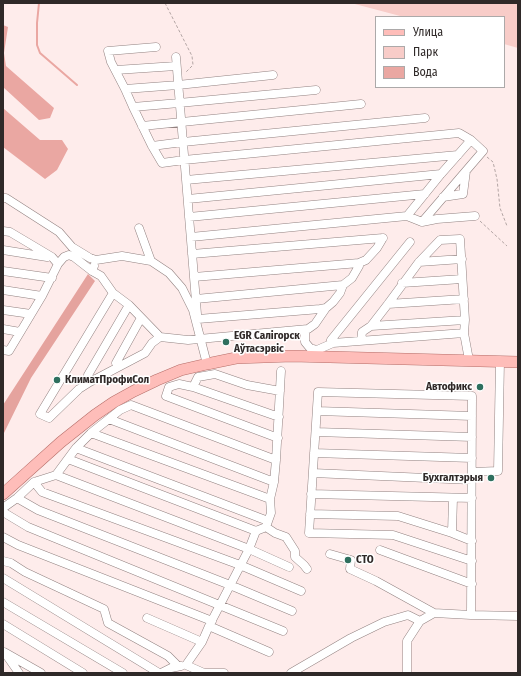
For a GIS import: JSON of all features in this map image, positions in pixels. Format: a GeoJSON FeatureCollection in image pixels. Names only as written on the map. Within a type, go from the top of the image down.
{"type":"FeatureCollection","features":[{"type":"Feature","properties":{"kind":"main road"},"geometry":{"type":"LineString","coordinates":[[3,494],[95,415],[134,391],[181,370],[236,358],[292,356],[518,362]]}},
{"type":"Feature","properties":{"kind":"lane"},"geometry":{"type":"LineString","coordinates":[[156,47],[108,51],[111,62],[152,146],[162,163],[459,133],[471,140],[482,151],[422,222]]}},
{"type":"Feature","properties":{"kind":"lane"},"geometry":{"type":"LineString","coordinates":[[176,57],[198,323],[200,339],[207,364]]}},
{"type":"Feature","properties":{"kind":"lane"},"geometry":{"type":"LineString","coordinates":[[116,70],[176,66]]}},
{"type":"Feature","properties":{"kind":"lane"},"geometry":{"type":"LineString","coordinates":[[125,89],[178,82],[273,75]]}},
{"type":"Feature","properties":{"kind":"lane"},"geometry":{"type":"LineString","coordinates":[[133,107],[316,90]]}},
{"type":"Feature","properties":{"kind":"lane"},"geometry":{"type":"LineString","coordinates":[[142,126],[361,104]]}},
{"type":"Feature","properties":{"kind":"lane"},"geometry":{"type":"LineString","coordinates":[[152,146],[425,118]]}},
{"type":"Feature","properties":{"kind":"lane"},"geometry":{"type":"LineString","coordinates":[[408,216],[441,174],[471,140]]}},
{"type":"Feature","properties":{"kind":"lane"},"geometry":{"type":"LineString","coordinates":[[186,180],[458,155]]}},
{"type":"Feature","properties":{"kind":"lane"},"geometry":{"type":"LineString","coordinates":[[443,197],[463,194],[466,171]]}},
{"type":"Feature","properties":{"kind":"lane"},"geometry":{"type":"LineString","coordinates":[[188,199],[441,174]]}},
{"type":"Feature","properties":{"kind":"lane"},"geometry":{"type":"LineString","coordinates":[[189,217],[425,194]]}},
{"type":"Feature","properties":{"kind":"lane"},"geometry":{"type":"LineString","coordinates":[[3,198],[6,198],[59,232],[72,247],[90,258],[96,260],[122,256],[151,261],[169,273],[182,288],[198,323]]}},
{"type":"Feature","properties":{"kind":"lane"},"geometry":{"type":"LineString","coordinates":[[191,237],[408,216],[422,222],[437,219],[475,216]]}},
{"type":"Feature","properties":{"kind":"lane"},"geometry":{"type":"LineString","coordinates":[[139,228],[151,261]]}},
{"type":"Feature","properties":{"kind":"lane"},"geometry":{"type":"LineString","coordinates":[[3,231],[10,232],[52,257],[58,264]]}},
{"type":"Feature","properties":{"kind":"lane"},"geometry":{"type":"LineString","coordinates":[[192,254],[383,238],[377,248],[366,260],[359,263],[194,277]]}},
{"type":"Feature","properties":{"kind":"lane"},"geometry":{"type":"LineString","coordinates":[[361,341],[362,332],[371,326],[402,283],[440,240],[460,239],[465,320],[464,333],[469,360]]}},
{"type":"Feature","properties":{"kind":"lane"},"geometry":{"type":"LineString","coordinates":[[333,343],[331,340],[410,242]]}},
{"type":"Feature","properties":{"kind":"lane"},"geometry":{"type":"LineString","coordinates":[[3,250],[52,257]]}},
{"type":"Feature","properties":{"kind":"lane"},"geometry":{"type":"LineString","coordinates":[[3,350],[9,351],[42,296],[58,264],[64,257],[69,255],[100,276],[113,293],[129,305],[160,337],[188,340],[308,329],[315,324],[326,308],[340,293],[343,285],[352,278],[359,266],[359,263]]}},
{"type":"Feature","properties":{"kind":"lane"},"geometry":{"type":"LineString","coordinates":[[419,262],[462,259]]}},
{"type":"Feature","properties":{"kind":"lane"},"geometry":{"type":"LineString","coordinates":[[92,271],[96,260]]}},
{"type":"Feature","properties":{"kind":"lane"},"geometry":{"type":"LineString","coordinates":[[3,271],[52,278]]}},
{"type":"Feature","properties":{"kind":"lane"},"geometry":{"type":"LineString","coordinates":[[402,283],[462,279]]}},
{"type":"Feature","properties":{"kind":"lane"},"geometry":{"type":"LineString","coordinates":[[196,299],[343,285]]}},
{"type":"Feature","properties":{"kind":"lane"},"geometry":{"type":"LineString","coordinates":[[3,290],[42,296]]}},
{"type":"Feature","properties":{"kind":"lane"},"geometry":{"type":"LineString","coordinates":[[113,293],[40,414],[49,418],[79,390],[90,382],[145,353],[160,337]]}},
{"type":"Feature","properties":{"kind":"lane"},"geometry":{"type":"LineString","coordinates":[[388,304],[464,299]]}},
{"type":"Feature","properties":{"kind":"lane"},"geometry":{"type":"LineString","coordinates":[[90,382],[88,375],[129,305]]}},
{"type":"Feature","properties":{"kind":"lane"},"geometry":{"type":"LineString","coordinates":[[198,323],[326,308]]}},
{"type":"Feature","properties":{"kind":"lane"},"geometry":{"type":"LineString","coordinates":[[3,310],[31,314]]}},
{"type":"Feature","properties":{"kind":"lane"},"geometry":{"type":"LineString","coordinates":[[116,363],[141,318]]}},
{"type":"Feature","properties":{"kind":"lane"},"geometry":{"type":"LineString","coordinates":[[371,326],[465,320]]}},
{"type":"Feature","properties":{"kind":"lane"},"geometry":{"type":"LineString","coordinates":[[3,329],[20,332]]}},
{"type":"Feature","properties":{"kind":"lane"},"geometry":{"type":"LineString","coordinates":[[305,330],[305,342],[310,348],[317,350],[333,343],[464,333]]}},
{"type":"Feature","properties":{"kind":"lane"},"geometry":{"type":"LineString","coordinates":[[313,473],[472,476],[498,471],[500,361]]}},
{"type":"Feature","properties":{"kind":"lane"},"geometry":{"type":"LineString","coordinates":[[3,578],[160,673],[171,668],[182,666],[202,642],[249,549],[256,531],[267,524],[271,512],[270,500],[274,482],[278,438],[281,370]]}},
{"type":"Feature","properties":{"kind":"lane"},"geometry":{"type":"LineString","coordinates":[[193,387],[198,377],[215,374],[247,385],[280,391]]}},
{"type":"Feature","properties":{"kind":"lane"},"geometry":{"type":"LineString","coordinates":[[278,438],[166,396],[169,387],[179,384],[193,387],[279,417]]}},
{"type":"Feature","properties":{"kind":"lane"},"geometry":{"type":"LineString","coordinates":[[472,561],[393,535],[309,533],[318,392],[472,396],[472,416],[472,437],[472,458],[472,476],[472,498],[472,541],[472,561],[472,615]]}},
{"type":"Feature","properties":{"kind":"lane"},"geometry":{"type":"LineString","coordinates":[[3,508],[17,498],[34,482],[56,475],[76,448],[91,433],[120,410],[131,405],[276,460]]}},
{"type":"Feature","properties":{"kind":"lane"},"geometry":{"type":"LineString","coordinates":[[317,411],[472,416]]}},
{"type":"Feature","properties":{"kind":"lane"},"geometry":{"type":"LineString","coordinates":[[109,419],[274,482]]}},
{"type":"Feature","properties":{"kind":"lane"},"geometry":{"type":"LineString","coordinates":[[316,432],[472,437]]}},
{"type":"Feature","properties":{"kind":"lane"},"geometry":{"type":"LineString","coordinates":[[91,433],[270,500]]}},
{"type":"Feature","properties":{"kind":"lane"},"geometry":{"type":"LineString","coordinates":[[76,448],[267,524],[275,533],[286,537],[295,551],[295,557],[307,569]]}},
{"type":"Feature","properties":{"kind":"lane"},"geometry":{"type":"LineString","coordinates":[[314,452],[472,458]]}},
{"type":"Feature","properties":{"kind":"lane"},"geometry":{"type":"LineString","coordinates":[[68,459],[256,531]]}},
{"type":"Feature","properties":{"kind":"lane"},"geometry":{"type":"LineString","coordinates":[[56,475],[249,549],[290,567]]}},
{"type":"Feature","properties":{"kind":"lane"},"geometry":{"type":"LineString","coordinates":[[34,482],[42,492],[240,565],[301,591]]}},
{"type":"Feature","properties":{"kind":"lane"},"geometry":{"type":"LineString","coordinates":[[311,494],[472,498]]}},
{"type":"Feature","properties":{"kind":"lane"},"geometry":{"type":"LineString","coordinates":[[17,498],[38,510],[230,585],[292,611]]}},
{"type":"Feature","properties":{"kind":"lane"},"geometry":{"type":"LineString","coordinates":[[452,533],[453,498]]}},
{"type":"Feature","properties":{"kind":"lane"},"geometry":{"type":"LineString","coordinates":[[3,512],[28,527],[220,604],[283,631]]}},
{"type":"Feature","properties":{"kind":"lane"},"geometry":{"type":"LineString","coordinates":[[310,514],[398,516],[472,541]]}},
{"type":"Feature","properties":{"kind":"lane"},"geometry":{"type":"LineString","coordinates":[[3,537],[18,545],[210,624],[269,652]]}},
{"type":"Feature","properties":{"kind":"lane"},"geometry":{"type":"LineString","coordinates":[[380,550],[472,584]]}},
{"type":"Feature","properties":{"kind":"lane"},"geometry":{"type":"LineString","coordinates":[[330,554],[351,560],[350,569],[434,612],[518,616]]}},
{"type":"Feature","properties":{"kind":"lane"},"geometry":{"type":"LineString","coordinates":[[3,562],[11,563],[25,572],[104,609],[108,623],[168,656],[182,666],[204,672],[224,673]]}},
{"type":"Feature","properties":{"kind":"lane"},"geometry":{"type":"LineString","coordinates":[[3,602],[123,673]]}},
{"type":"Feature","properties":{"kind":"lane"},"geometry":{"type":"LineString","coordinates":[[407,673],[407,641],[420,621],[434,612]]}},
{"type":"Feature","properties":{"kind":"lane"},"geometry":{"type":"LineString","coordinates":[[291,673],[351,638],[384,622],[408,615],[420,621]]}},
{"type":"Feature","properties":{"kind":"lane"},"geometry":{"type":"LineString","coordinates":[[147,618],[202,642]]}},
{"type":"Feature","properties":{"kind":"lane"},"geometry":{"type":"LineString","coordinates":[[3,624],[83,673]]}},
{"type":"Feature","properties":{"kind":"lane"},"geometry":{"type":"LineString","coordinates":[[4,651],[20,673]]}},
{"type":"Feature","properties":{"kind":"lane"},"geometry":{"type":"LineString","coordinates":[[4,651],[41,673]]}},
{"type":"Feature","properties":{"kind":"path"},"geometry":{"type":"LineString","coordinates":[[165,3],[192,56],[193,65],[178,82]]}},
{"type":"Feature","properties":{"kind":"path"},"geometry":{"type":"LineString","coordinates":[[479,155],[484,158],[488,157],[493,162],[497,179],[500,208],[507,226]]}},
{"type":"Feature","properties":{"kind":"path"},"geometry":{"type":"LineString","coordinates":[[475,216],[507,246]]}},
{"type":"Feature","properties":{"kind":"green space"},"geometry":{"type":"Polygon","coordinates":[[[351,3],[518,3],[518,48],[505,44],[505,16],[400,16],[351,3]]]}},
{"type":"Feature","properties":{"kind":"shaded area"},"geometry":{"type":"Polygon","coordinates":[[[88,274],[95,281],[31,378],[3,435],[3,405],[88,274]]]}},
{"type":"Feature","properties":{"kind":"water"},"geometry":{"type":"Polygon","coordinates":[[[3,25],[8,27],[4,53],[6,66],[54,108],[50,118],[39,120],[3,87],[3,25]]]}},
{"type":"Feature","properties":{"kind":"water"},"geometry":{"type":"Polygon","coordinates":[[[3,108],[40,140],[62,140],[68,149],[57,170],[45,179],[3,147],[3,108]]]}},
{"type":"Feature","properties":{"kind":"waterway"},"geometry":{"type":"LineString","coordinates":[[39,3],[37,45],[40,53],[77,85]]}},
{"type":"Feature","properties":{"kind":"place","name":"EGR Салігорск Аўтасэрвіс"},"geometry":{"type":"Point","coordinates":[226,342]}},
{"type":"Feature","properties":{"kind":"place","name":"КлиматПрофиСол"},"geometry":{"type":"Point","coordinates":[57,380]}},
{"type":"Feature","properties":{"kind":"place","name":"Автофикс"},"geometry":{"type":"Point","coordinates":[480,387]}},
{"type":"Feature","properties":{"kind":"place","name":"Бухгалтэрыя"},"geometry":{"type":"Point","coordinates":[491,478]}},
{"type":"Feature","properties":{"kind":"place","name":"СТО"},"geometry":{"type":"Point","coordinates":[348,560]}}]}
